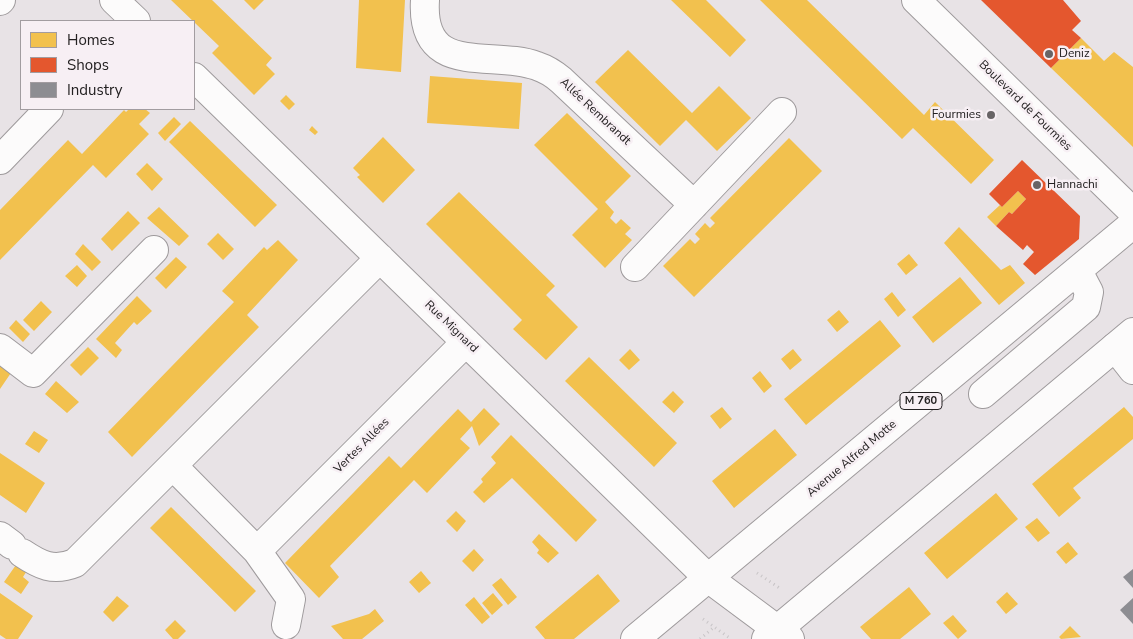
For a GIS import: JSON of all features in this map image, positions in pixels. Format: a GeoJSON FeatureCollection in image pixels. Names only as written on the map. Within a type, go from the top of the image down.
{"type":"FeatureCollection","features":[{"type":"Feature","properties":{"kind":"street"},"geometry":{"type":"LineString","coordinates":[[114,0],[134,20]]}},
{"type":"Feature","properties":{"kind":"street","name":"Allée Rembrandt"},"geometry":{"type":"LineString","coordinates":[[425,0],[424,15],[427,27],[433,40],[442,50],[467,59],[520,62],[549,71],[561,80],[694,205]]}},
{"type":"Feature","properties":{"kind":"street","name":"Boulevard de Fourmies"},"geometry":{"type":"LineString","coordinates":[[916,0],[1133,212]]}},
{"type":"Feature","properties":{"kind":"street","name":"Rue Mignard"},"geometry":{"type":"LineString","coordinates":[[195,78],[708,578]]}},
{"type":"Feature","properties":{"kind":"street"},"geometry":{"type":"LineString","coordinates":[[0,160],[48,110]]}},
{"type":"Feature","properties":{"kind":"street"},"geometry":{"type":"LineString","coordinates":[[635,267],[782,112]]}},
{"type":"Feature","properties":{"kind":"street","name":"Avenue Alfred Motte"},"geometry":{"type":"LineString","coordinates":[[635,639],[1133,224]]}},
{"type":"Feature","properties":{"kind":"street"},"geometry":{"type":"LineString","coordinates":[[0,348],[33,373],[154,250]]}},
{"type":"Feature","properties":{"kind":"street"},"geometry":{"type":"LineString","coordinates":[[12,545],[48,567],[62,568],[75,563],[380,258]]}},
{"type":"Feature","properties":{"kind":"street"},"geometry":{"type":"LineString","coordinates":[[971,360],[989,391],[1086,307],[1089,292],[1078,271]]}},
{"type":"Feature","properties":{"kind":"street"},"geometry":{"type":"LineString","coordinates":[[708,578],[778,636],[807,605],[1124,339],[1133,370]]}},
{"type":"Feature","properties":{"kind":"street","name":"Vertes Allées"},"geometry":{"type":"LineString","coordinates":[[257,551],[466,342]]}},
{"type":"Feature","properties":{"kind":"street"},"geometry":{"type":"LineString","coordinates":[[173,466],[257,551],[291,599],[286,625]]}},
{"type":"Feature","properties":{"kind":"path"},"geometry":{"type":"LineString","coordinates":[[733,558],[807,605]]}},
{"type":"Feature","properties":{"kind":"path"},"geometry":{"type":"LineString","coordinates":[[700,639],[714,627]]}},
{"type":"Feature","properties":{"kind":"building: Homes"},"geometry":{"type":"Polygon","coordinates":[[[171,0],[212,0],[272,58],[266,65],[275,74],[254,95],[212,53],[219,46],[195,23],[195,20],[192,20],[171,0]]]}},
{"type":"Feature","properties":{"kind":"building: Homes"},"geometry":{"type":"Polygon","coordinates":[[[244,0],[264,0],[254,10],[244,0]]]}},
{"type":"Feature","properties":{"kind":"building: Homes"},"geometry":{"type":"Polygon","coordinates":[[[359,0],[405,0],[401,72],[356,68],[359,0]]]}},
{"type":"Feature","properties":{"kind":"building: Homes"},"geometry":{"type":"Polygon","coordinates":[[[671,0],[706,0],[746,40],[730,57],[671,0]]]}},
{"type":"Feature","properties":{"kind":"building: Homes"},"geometry":{"type":"Polygon","coordinates":[[[760,0],[807,0],[924,115],[935,102],[994,160],[971,184],[913,128],[902,139],[760,0]]]}},
{"type":"Feature","properties":{"kind":"building: Homes"},"geometry":{"type":"Polygon","coordinates":[[[1081,38],[1104,61],[1114,52],[1133,67],[1133,147],[1051,68],[1081,38]]]}},
{"type":"Feature","properties":{"kind":"building: Homes"},"geometry":{"type":"Polygon","coordinates":[[[628,50],[692,113],[719,86],[751,118],[717,151],[686,120],[660,146],[595,82],[628,50]]]}},
{"type":"Feature","properties":{"kind":"building: Homes"},"geometry":{"type":"Polygon","coordinates":[[[430,76],[522,83],[519,129],[427,123],[430,76]]]}},
{"type":"Feature","properties":{"kind":"building: Homes"},"geometry":{"type":"Polygon","coordinates":[[[286,95],[295,104],[289,110],[280,101],[286,95]]]}},
{"type":"Feature","properties":{"kind":"building: Homes"},"geometry":{"type":"Polygon","coordinates":[[[124,110],[126,112],[128,110],[146,110],[150,113],[139,124],[149,134],[106,178],[93,165],[0,260],[0,210],[68,140],[82,154],[124,110]]]}},
{"type":"Feature","properties":{"kind":"building: Homes"},"geometry":{"type":"Polygon","coordinates":[[[567,113],[631,176],[605,202],[614,212],[610,218],[616,224],[621,219],[631,228],[625,234],[632,240],[605,268],[572,235],[598,209],[534,145],[567,113]]]}},
{"type":"Feature","properties":{"kind":"building: Homes"},"geometry":{"type":"Polygon","coordinates":[[[174,117],[181,124],[165,141],[158,133],[174,117]]]}},
{"type":"Feature","properties":{"kind":"building: Homes"},"geometry":{"type":"Polygon","coordinates":[[[190,121],[277,205],[255,227],[169,142],[190,121]]]}},
{"type":"Feature","properties":{"kind":"building: Homes"},"geometry":{"type":"Polygon","coordinates":[[[312,126],[318,132],[315,135],[309,130],[312,126]]]}},
{"type":"Feature","properties":{"kind":"building: Homes"},"geometry":{"type":"Polygon","coordinates":[[[383,137],[415,170],[383,203],[357,177],[360,175],[353,168],[383,137]]]}},
{"type":"Feature","properties":{"kind":"building: Homes"},"geometry":{"type":"Polygon","coordinates":[[[789,138],[822,171],[694,297],[663,266],[690,239],[695,244],[700,239],[695,234],[705,223],[710,228],[715,223],[710,218],[789,138]]]}},
{"type":"Feature","properties":{"kind":"building: Homes"},"geometry":{"type":"Polygon","coordinates":[[[147,163],[163,179],[152,191],[136,174],[147,163]]]}},
{"type":"Feature","properties":{"kind":"building: Homes"},"geometry":{"type":"Polygon","coordinates":[[[1018,191],[1026,199],[1012,214],[1009,212],[996,226],[987,217],[1000,205],[1002,207],[1018,191]]]}},
{"type":"Feature","properties":{"kind":"building: Homes"},"geometry":{"type":"Polygon","coordinates":[[[459,192],[555,286],[546,295],[578,327],[546,360],[513,329],[522,320],[426,224],[459,192]]]}},
{"type":"Feature","properties":{"kind":"building: Homes"},"geometry":{"type":"Polygon","coordinates":[[[159,207],[189,236],[179,246],[147,218],[159,207]]]}},
{"type":"Feature","properties":{"kind":"building: Homes"},"geometry":{"type":"Polygon","coordinates":[[[128,211],[140,223],[112,251],[101,239],[128,211]]]}},
{"type":"Feature","properties":{"kind":"building: Homes"},"geometry":{"type":"Polygon","coordinates":[[[959,227],[1001,270],[1010,265],[1025,283],[999,305],[944,243],[959,227]]]}},
{"type":"Feature","properties":{"kind":"building: Homes"},"geometry":{"type":"Polygon","coordinates":[[[218,233],[234,249],[223,260],[207,244],[218,233]]]}},
{"type":"Feature","properties":{"kind":"building: Homes"},"geometry":{"type":"Polygon","coordinates":[[[278,240],[298,260],[247,315],[259,327],[132,457],[108,432],[234,302],[222,291],[264,247],[267,250],[278,240]]]}},
{"type":"Feature","properties":{"kind":"building: Homes"},"geometry":{"type":"Polygon","coordinates":[[[83,244],[101,262],[92,271],[75,254],[83,244]]]}},
{"type":"Feature","properties":{"kind":"building: Homes"},"geometry":{"type":"Polygon","coordinates":[[[909,254],[918,265],[906,275],[897,264],[909,254]]]}},
{"type":"Feature","properties":{"kind":"building: Homes"},"geometry":{"type":"Polygon","coordinates":[[[176,257],[187,267],[166,289],[155,278],[176,257]]]}},
{"type":"Feature","properties":{"kind":"building: Homes"},"geometry":{"type":"Polygon","coordinates":[[[77,265],[87,276],[77,287],[65,276],[77,265]]]}},
{"type":"Feature","properties":{"kind":"building: Homes"},"geometry":{"type":"Polygon","coordinates":[[[960,277],[982,303],[933,343],[912,317],[960,277]]]}},
{"type":"Feature","properties":{"kind":"building: Homes"},"geometry":{"type":"Polygon","coordinates":[[[892,292],[906,310],[898,317],[884,299],[892,292]]]}},
{"type":"Feature","properties":{"kind":"building: Homes"},"geometry":{"type":"Polygon","coordinates":[[[137,296],[152,311],[137,325],[134,322],[115,343],[122,350],[116,358],[96,339],[137,296]]]}},
{"type":"Feature","properties":{"kind":"building: Homes"},"geometry":{"type":"Polygon","coordinates":[[[41,301],[52,312],[34,331],[23,320],[41,301]]]}},
{"type":"Feature","properties":{"kind":"building: Homes"},"geometry":{"type":"Polygon","coordinates":[[[839,310],[849,322],[837,332],[827,320],[839,310]]]}},
{"type":"Feature","properties":{"kind":"building: Homes"},"geometry":{"type":"Polygon","coordinates":[[[16,320],[30,334],[23,342],[9,328],[16,320]]]}},
{"type":"Feature","properties":{"kind":"building: Homes"},"geometry":{"type":"Polygon","coordinates":[[[880,320],[901,346],[806,425],[784,399],[880,320]]]}},
{"type":"Feature","properties":{"kind":"building: Homes"},"geometry":{"type":"Polygon","coordinates":[[[88,347],[99,358],[81,376],[70,365],[88,347]]]}},
{"type":"Feature","properties":{"kind":"building: Homes"},"geometry":{"type":"Polygon","coordinates":[[[630,349],[640,360],[629,370],[619,360],[630,349]]]}},
{"type":"Feature","properties":{"kind":"building: Homes"},"geometry":{"type":"Polygon","coordinates":[[[793,349],[802,360],[790,370],[781,359],[793,349]]]}},
{"type":"Feature","properties":{"kind":"building: Homes"},"geometry":{"type":"Polygon","coordinates":[[[589,357],[677,443],[654,467],[565,381],[589,357]]]}},
{"type":"Feature","properties":{"kind":"building: Homes"},"geometry":{"type":"Polygon","coordinates":[[[0,365],[15,367],[0,389],[0,365]]]}},
{"type":"Feature","properties":{"kind":"building: Homes"},"geometry":{"type":"Polygon","coordinates":[[[760,371],[772,386],[764,393],[752,378],[760,371]]]}},
{"type":"Feature","properties":{"kind":"building: Homes"},"geometry":{"type":"Polygon","coordinates":[[[56,381],[79,402],[67,413],[45,394],[56,381]]]}},
{"type":"Feature","properties":{"kind":"building: Homes"},"geometry":{"type":"Polygon","coordinates":[[[673,391],[684,402],[674,413],[662,402],[673,391]]]}},
{"type":"Feature","properties":{"kind":"building: Homes"},"geometry":{"type":"Polygon","coordinates":[[[722,407],[732,419],[720,429],[710,416],[722,407]]]}},
{"type":"Feature","properties":{"kind":"building: Homes"},"geometry":{"type":"Polygon","coordinates":[[[1124,407],[1133,417],[1133,439],[1073,488],[1081,498],[1059,517],[1032,484],[1124,407]]]}},
{"type":"Feature","properties":{"kind":"building: Homes"},"geometry":{"type":"Polygon","coordinates":[[[484,408],[500,424],[479,446],[472,426],[460,439],[470,448],[427,493],[414,480],[330,566],[339,577],[319,598],[285,563],[389,456],[401,468],[458,409],[471,422],[484,408]]]}},
{"type":"Feature","properties":{"kind":"building: Homes"},"geometry":{"type":"Polygon","coordinates":[[[775,429],[797,455],[734,508],[712,481],[775,429]]]}},
{"type":"Feature","properties":{"kind":"building: Homes"},"geometry":{"type":"Polygon","coordinates":[[[34,431],[48,440],[39,453],[25,444],[34,431]]]}},
{"type":"Feature","properties":{"kind":"building: Homes"},"geometry":{"type":"Polygon","coordinates":[[[511,435],[597,520],[576,542],[512,478],[484,503],[473,492],[483,482],[481,479],[496,463],[491,457],[511,435]]]}},
{"type":"Feature","properties":{"kind":"building: Homes"},"geometry":{"type":"Polygon","coordinates":[[[0,453],[45,483],[26,513],[0,495],[0,453]]]}},
{"type":"Feature","properties":{"kind":"building: Homes"},"geometry":{"type":"Polygon","coordinates":[[[996,493],[1018,519],[947,579],[924,553],[996,493]]]}},
{"type":"Feature","properties":{"kind":"building: Homes"},"geometry":{"type":"Polygon","coordinates":[[[171,507],[256,591],[235,612],[150,528],[171,507]]]}},
{"type":"Feature","properties":{"kind":"building: Homes"},"geometry":{"type":"Polygon","coordinates":[[[456,511],[466,521],[457,532],[446,521],[456,511]]]}},
{"type":"Feature","properties":{"kind":"building: Homes"},"geometry":{"type":"Polygon","coordinates":[[[1037,518],[1050,533],[1038,542],[1025,527],[1037,518]]]}},
{"type":"Feature","properties":{"kind":"building: Homes"},"geometry":{"type":"Polygon","coordinates":[[[539,534],[559,553],[548,563],[537,553],[539,550],[532,542],[539,534]]]}},
{"type":"Feature","properties":{"kind":"building: Homes"},"geometry":{"type":"Polygon","coordinates":[[[1068,542],[1078,554],[1066,564],[1056,552],[1068,542]]]}},
{"type":"Feature","properties":{"kind":"building: Homes"},"geometry":{"type":"Polygon","coordinates":[[[474,549],[484,560],[473,572],[462,561],[474,549]]]}},
{"type":"Feature","properties":{"kind":"building: Homes"},"geometry":{"type":"Polygon","coordinates":[[[18,562],[28,569],[23,577],[29,582],[21,594],[4,582],[18,562]]]}},
{"type":"Feature","properties":{"kind":"building: Homes"},"geometry":{"type":"Polygon","coordinates":[[[421,571],[431,583],[419,593],[409,582],[421,571]]]}},
{"type":"Feature","properties":{"kind":"building: Homes"},"geometry":{"type":"Polygon","coordinates":[[[598,574],[620,601],[574,639],[545,639],[535,627],[598,574]]]}},
{"type":"Feature","properties":{"kind":"building: Homes"},"geometry":{"type":"Polygon","coordinates":[[[501,578],[517,597],[508,605],[492,585],[501,578]]]}},
{"type":"Feature","properties":{"kind":"building: Homes"},"geometry":{"type":"Polygon","coordinates":[[[909,587],[931,614],[900,639],[871,639],[860,627],[909,587]]]}},
{"type":"Feature","properties":{"kind":"building: Homes"},"geometry":{"type":"Polygon","coordinates":[[[1007,592],[1018,604],[1006,614],[996,602],[1007,592]]]}},
{"type":"Feature","properties":{"kind":"building: Homes"},"geometry":{"type":"Polygon","coordinates":[[[0,593],[33,616],[18,639],[6,639],[0,635],[0,593]]]}},
{"type":"Feature","properties":{"kind":"building: Homes"},"geometry":{"type":"Polygon","coordinates":[[[493,593],[503,605],[492,615],[482,603],[493,593]]]}},
{"type":"Feature","properties":{"kind":"building: Homes"},"geometry":{"type":"Polygon","coordinates":[[[117,596],[129,606],[113,622],[103,612],[117,596]]]}},
{"type":"Feature","properties":{"kind":"building: Homes"},"geometry":{"type":"Polygon","coordinates":[[[474,597],[490,617],[482,624],[465,605],[474,597]]]}},
{"type":"Feature","properties":{"kind":"building: Homes"},"geometry":{"type":"Polygon","coordinates":[[[375,609],[384,621],[362,639],[343,639],[331,626],[369,614],[375,609]]]}},
{"type":"Feature","properties":{"kind":"building: Homes"},"geometry":{"type":"Polygon","coordinates":[[[953,615],[967,631],[958,639],[943,623],[953,615]]]}},
{"type":"Feature","properties":{"kind":"building: Homes"},"geometry":{"type":"Polygon","coordinates":[[[175,620],[186,631],[178,639],[173,639],[165,630],[175,620]]]}},
{"type":"Feature","properties":{"kind":"building: Homes"},"geometry":{"type":"Polygon","coordinates":[[[1070,626],[1081,637],[1061,639],[1059,637],[1070,626]]]}},
{"type":"Feature","properties":{"kind":"building: Shops"},"geometry":{"type":"Polygon","coordinates":[[[981,0],[1063,0],[1081,21],[1072,30],[1081,38],[1051,68],[981,0]]]}},
{"type":"Feature","properties":{"kind":"building: Shops"},"geometry":{"type":"Polygon","coordinates":[[[1022,160],[1080,216],[1079,239],[1035,275],[1023,264],[1034,252],[1027,245],[1023,250],[996,226],[1009,212],[1012,214],[1026,199],[1018,191],[1002,207],[989,194],[1022,160]]]}},
{"type":"Feature","properties":{"kind":"building: Industry"},"geometry":{"type":"Polygon","coordinates":[[[1133,569],[1133,588],[1123,577],[1133,569]]]}},
{"type":"Feature","properties":{"kind":"building: Industry"},"geometry":{"type":"Polygon","coordinates":[[[1133,598],[1133,624],[1120,610],[1133,598]]]}},
{"type":"Feature","properties":{"kind":"place","name":"Deniz"},"geometry":{"type":"Point","coordinates":[1049,54]}},
{"type":"Feature","properties":{"kind":"place","name":"Fourmies"},"geometry":{"type":"Point","coordinates":[991,115]}},
{"type":"Feature","properties":{"kind":"place","name":"Hannachi"},"geometry":{"type":"Point","coordinates":[1037,185]}}]}
